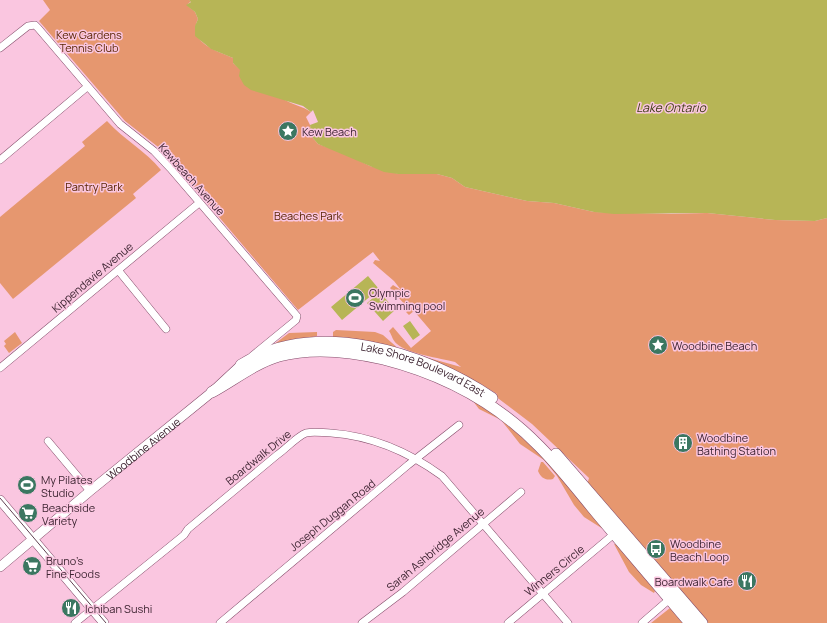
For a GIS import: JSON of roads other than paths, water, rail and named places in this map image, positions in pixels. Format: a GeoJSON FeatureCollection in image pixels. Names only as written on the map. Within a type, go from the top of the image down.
{"type":"FeatureCollection","features":[{"type":"Feature","properties":{"kind":"highway","name":"Lake Shore Boulevard East"},"geometry":{"type":"LineString","coordinates":[[241,365],[273,349],[308,342],[344,343],[401,355],[460,379],[477,388],[512,412],[544,440],[673,596],[690,623]]}},
{"type":"Feature","properties":{"kind":"highway","name":"Lake Shore Boulevard East"},"geometry":{"type":"LineString","coordinates":[[257,365],[277,357],[299,352],[344,352],[398,363],[457,386],[496,409],[538,445],[614,534],[673,596],[702,623]]}},
{"type":"Feature","properties":{"kind":"highway","name":"Woodbine Avenue"},"geometry":{"type":"LineString","coordinates":[[212,392],[257,365]]}},
{"type":"Feature","properties":{"kind":"main road","name":"Woodbine Avenue"},"geometry":{"type":"LineString","coordinates":[[0,567],[90,491],[212,392],[241,365]]}},
{"type":"Feature","properties":{"kind":"main road"},"geometry":{"type":"LineString","coordinates":[[0,500],[104,623]]}},
{"type":"Feature","properties":{"kind":"street","name":"Kewbeach Avenue"},"geometry":{"type":"LineString","coordinates":[[0,48],[28,26],[35,25],[120,124],[154,151],[170,168],[297,316]]}},
{"type":"Feature","properties":{"kind":"street"},"geometry":{"type":"LineString","coordinates":[[0,160],[87,87]]}},
{"type":"Feature","properties":{"kind":"street","name":"Kippendavie Avenue"},"geometry":{"type":"LineString","coordinates":[[0,368],[199,203]]}},
{"type":"Feature","properties":{"kind":"street"},"geometry":{"type":"LineString","coordinates":[[118,270],[166,329]]}},
{"type":"Feature","properties":{"kind":"street","name":"Woodbine Avenue"},"geometry":{"type":"LineString","coordinates":[[241,365],[296,320],[297,316]]}},
{"type":"Feature","properties":{"kind":"street","name":"Joseph Duggan Road"},"geometry":{"type":"LineString","coordinates":[[220,623],[459,425]]}},
{"type":"Feature","properties":{"kind":"street","name":"Boardwalk Drive"},"geometry":{"type":"LineString","coordinates":[[75,623],[184,535],[302,435],[317,432],[369,439],[385,444],[423,462],[447,481],[482,524],[513,557],[542,594],[568,623]]}},
{"type":"Feature","properties":{"kind":"street"},"geometry":{"type":"LineString","coordinates":[[48,441],[90,491]]}},
{"type":"Feature","properties":{"kind":"street","name":"Sarah Ashbridge Avenue"},"geometry":{"type":"LineString","coordinates":[[362,623],[408,587],[521,492]]}},
{"type":"Feature","properties":{"kind":"street","name":"Winners Circle"},"geometry":{"type":"LineString","coordinates":[[508,623],[614,534]]}},
{"type":"Feature","properties":{"kind":"street"},"geometry":{"type":"LineString","coordinates":[[642,623],[673,596]]}},
{"type":"Feature","properties":{"kind":"water","name":"Lake Ontario"},"geometry":{"type":"Polygon","coordinates":[[[189,0],[827,0],[827,218],[815,221],[775,220],[707,213],[614,214],[594,212],[554,203],[527,201],[465,187],[452,178],[437,174],[398,174],[384,172],[318,144],[312,137],[310,125],[318,122],[313,110],[311,112],[303,106],[251,90],[244,85],[239,76],[240,70],[233,63],[233,58],[211,49],[195,36],[195,26],[198,19],[195,12],[186,5],[191,2],[189,0]]]}},
{"type":"Feature","properties":{"kind":"water","name":"Olympic Swimming pool"},"geometry":{"type":"Polygon","coordinates":[[[368,276],[379,289],[342,320],[331,307],[368,276]]]}},
{"type":"Feature","properties":{"kind":"water"},"geometry":{"type":"Polygon","coordinates":[[[380,292],[395,310],[383,321],[367,303],[380,292]]]}},
{"type":"Feature","properties":{"kind":"water"},"geometry":{"type":"Polygon","coordinates":[[[410,321],[420,335],[413,340],[403,326],[410,321]]]}},
{"type":"Feature","properties":{"kind":"tram line"},"geometry":{"type":"LineString","coordinates":[[0,498],[106,623]]}},
{"type":"Feature","properties":{"kind":"place","name":"Kew Beach"},"geometry":{"type":"Point","coordinates":[288,131]}},
{"type":"Feature","properties":{"kind":"place","name":"Olympic Swimming pool"},"geometry":{"type":"Point","coordinates":[355,298]}},
{"type":"Feature","properties":{"kind":"place","name":"Woodbine Beach"},"geometry":{"type":"Point","coordinates":[658,345]}},
{"type":"Feature","properties":{"kind":"place","name":"Woodbine Bathing Station"},"geometry":{"type":"Point","coordinates":[683,443]}},
{"type":"Feature","properties":{"kind":"place","name":"My Pilates Studio"},"geometry":{"type":"Point","coordinates":[27,485]}},
{"type":"Feature","properties":{"kind":"place","name":"Beachside Variety"},"geometry":{"type":"Point","coordinates":[28,513]}},
{"type":"Feature","properties":{"kind":"place","name":"Woodbine Beach Loop"},"geometry":{"type":"Point","coordinates":[656,549]}},
{"type":"Feature","properties":{"kind":"place","name":"Bruno’s Fine Foods"},"geometry":{"type":"Point","coordinates":[32,566]}},
{"type":"Feature","properties":{"kind":"place","name":"Boardwalk Cafe"},"geometry":{"type":"Point","coordinates":[747,581]}},
{"type":"Feature","properties":{"kind":"place","name":"Ichiban Sushi"},"geometry":{"type":"Point","coordinates":[71,608]}},
{"type":"Feature","properties":{"kind":"park label","name":"Kew Gardens Tennis Club"},"geometry":{"type":"Point","coordinates":[89,40]}},
{"type":"Feature","properties":{"kind":"park label","name":"Pantry Park"},"geometry":{"type":"Point","coordinates":[94,186]}},
{"type":"Feature","properties":{"kind":"park label","name":"Beaches Park"},"geometry":{"type":"Point","coordinates":[308,215]}}]}
